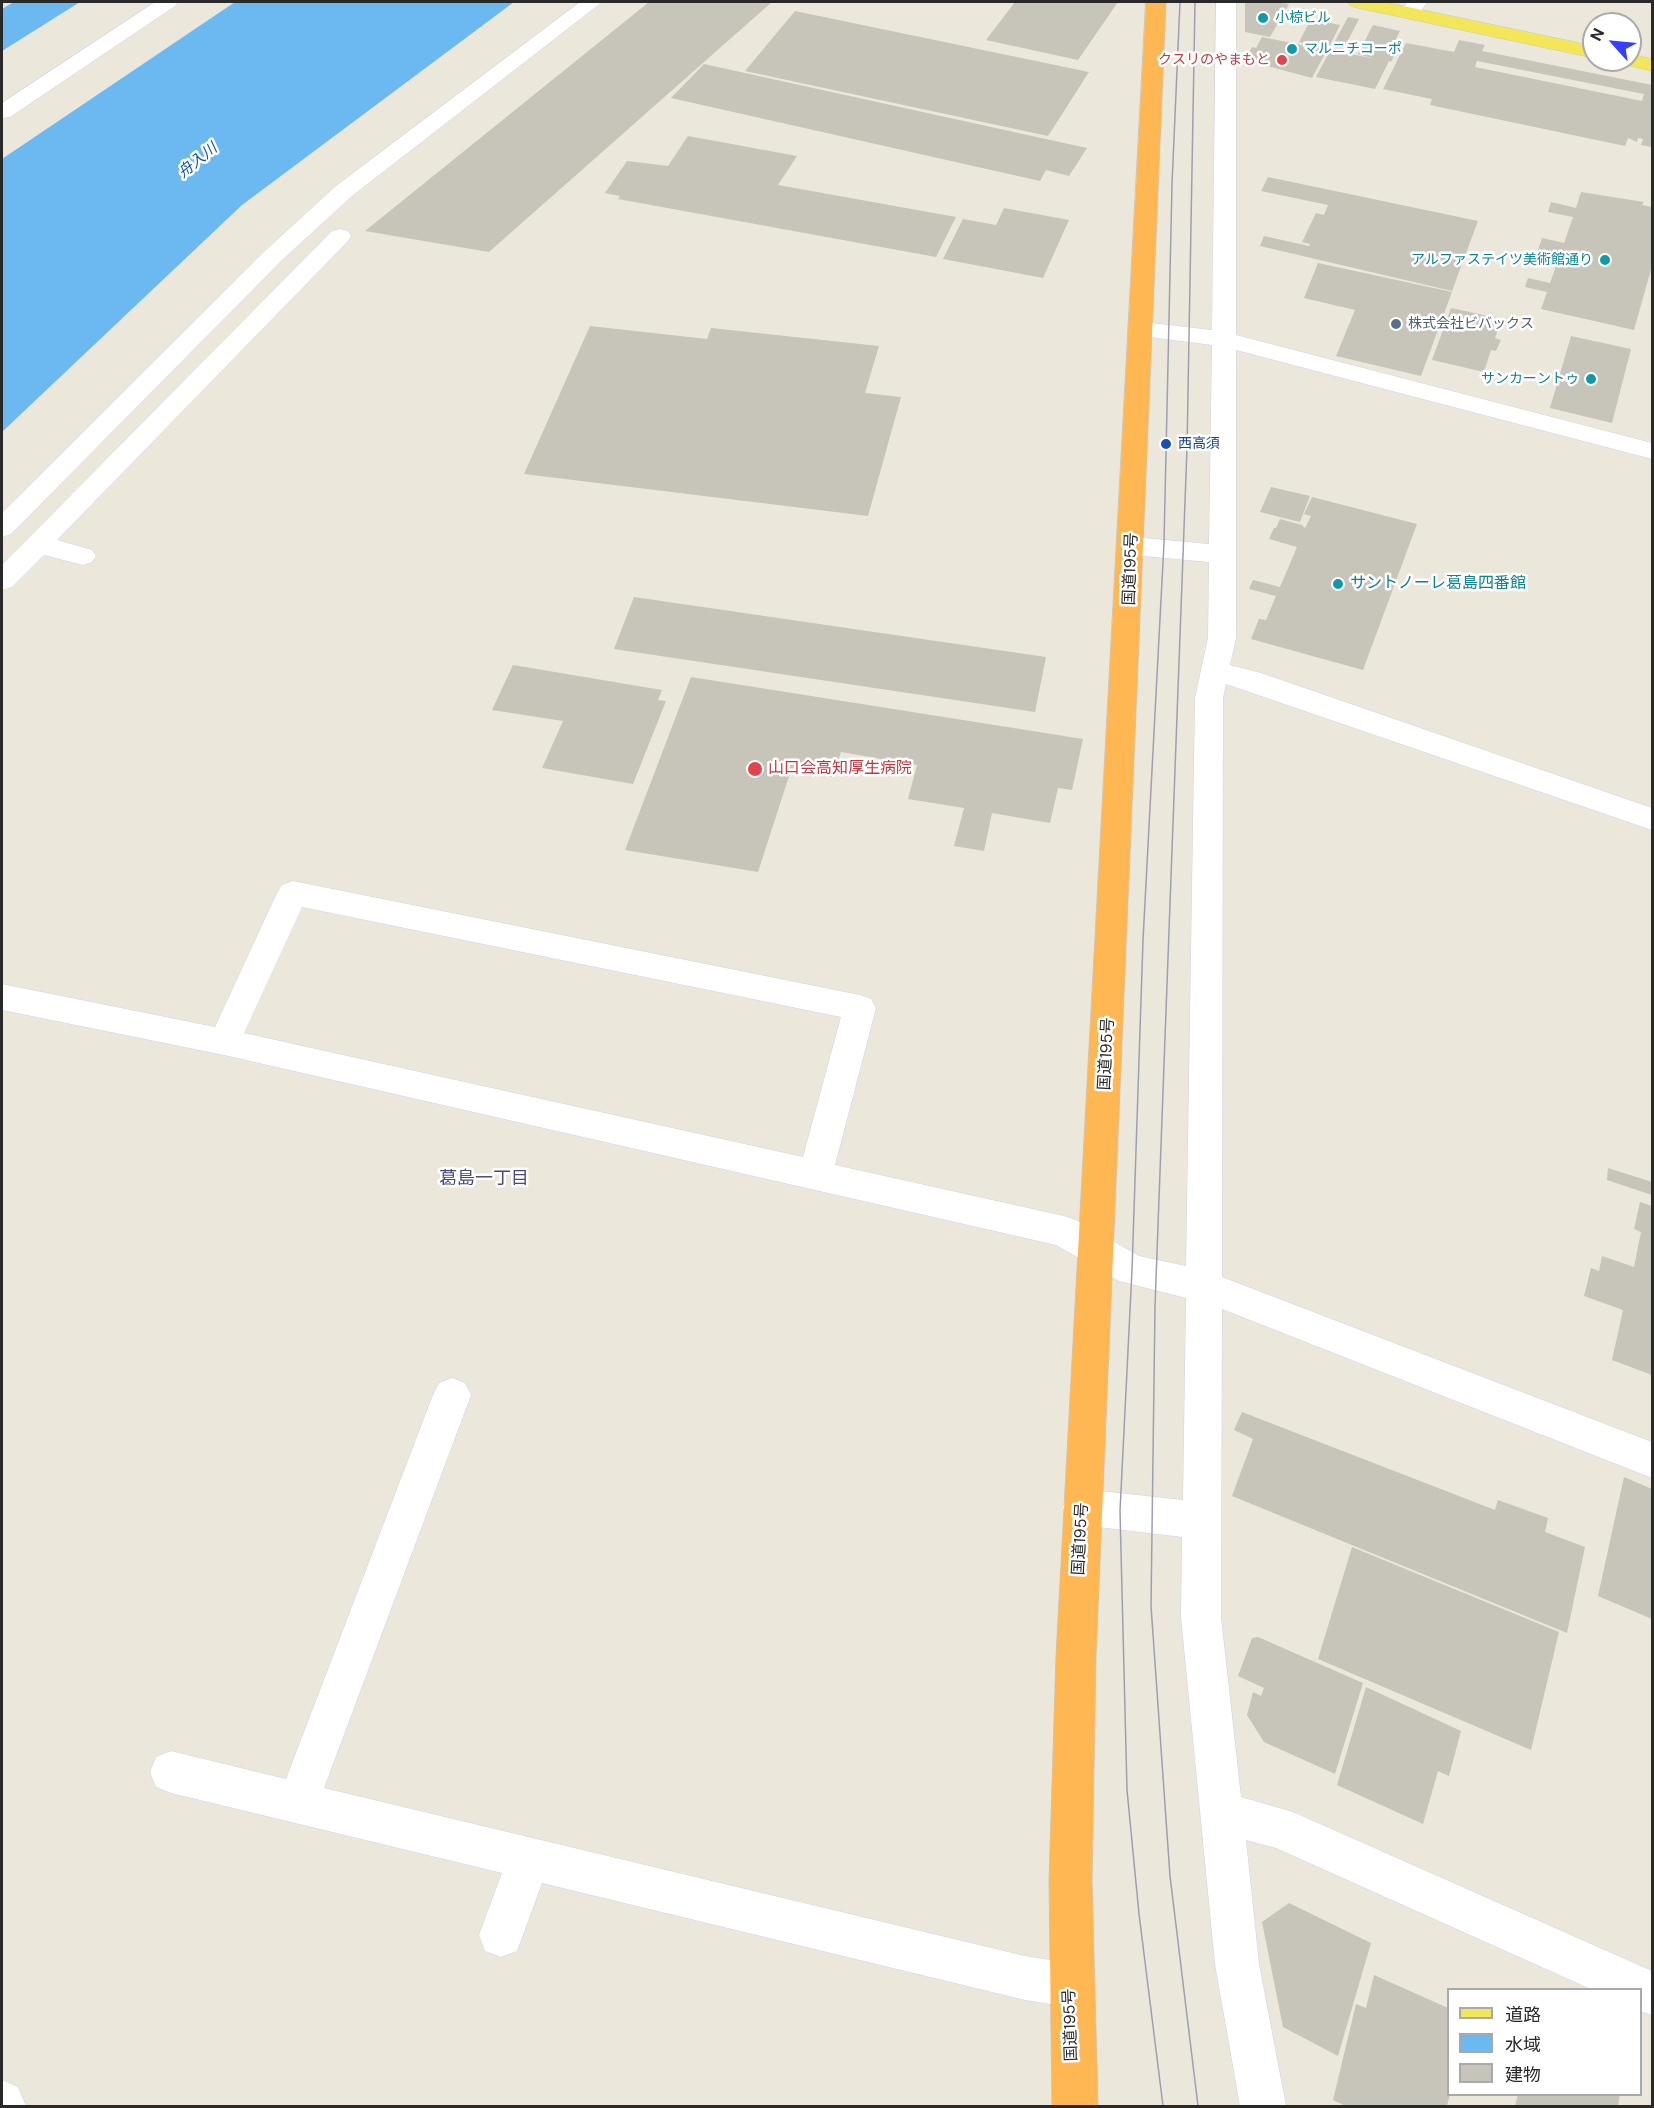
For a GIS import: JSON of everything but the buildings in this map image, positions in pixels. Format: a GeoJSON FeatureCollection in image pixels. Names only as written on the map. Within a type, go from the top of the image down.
{"type":"FeatureCollection","features":[{"type":"Feature","properties":{"kind":"highway","name":"国道195号"},"geometry":{"type":"LineString","coordinates":[[1075,2106],[1069,1985],[1071,1769],[1082,1507],[1132,546],[1156,2]]}},
{"type":"Feature","properties":{"kind":"main road"},"geometry":{"type":"LineString","coordinates":[[1358,2],[1414,7],[1582,49]]}},
{"type":"Feature","properties":{"kind":"street"},"geometry":{"type":"LineString","coordinates":[[2,112],[168,2]]}},
{"type":"Feature","properties":{"kind":"street"},"geometry":{"type":"LineString","coordinates":[[2,528],[274,255],[344,190],[592,2]]}},
{"type":"Feature","properties":{"kind":"street"},"geometry":{"type":"LineString","coordinates":[[1226,2],[1222,638],[1209,698],[1201,1617],[1237,1964],[1263,2106]]}},
{"type":"Feature","properties":{"kind":"street"},"geometry":{"type":"LineString","coordinates":[[2,582],[340,236]]}},
{"type":"Feature","properties":{"kind":"street"},"geometry":{"type":"LineString","coordinates":[[1142,329],[1223,339],[1651,444]]}},
{"type":"Feature","properties":{"kind":"street"},"geometry":{"type":"LineString","coordinates":[[37,544],[83,556]]}},
{"type":"Feature","properties":{"kind":"street"},"geometry":{"type":"LineString","coordinates":[[1132,546],[1222,554]]}},
{"type":"Feature","properties":{"kind":"street"},"geometry":{"type":"LineString","coordinates":[[1215,671],[1251,680],[1653,819]]}},
{"type":"Feature","properties":{"kind":"street"},"geometry":{"type":"LineString","coordinates":[[224,1042],[293,893],[861,1008],[815,1175]]}},
{"type":"Feature","properties":{"kind":"street"},"geometry":{"type":"LineString","coordinates":[[2,996],[224,1042],[1064,1232],[1132,1270],[1204,1286],[1653,1460]]}},
{"type":"Feature","properties":{"kind":"street"},"geometry":{"type":"LineString","coordinates":[[298,1802],[452,1395]]}},
{"type":"Feature","properties":{"kind":"street"},"geometry":{"type":"LineString","coordinates":[[1082,1507],[1201,1521]]}},
{"type":"Feature","properties":{"kind":"street"},"geometry":{"type":"LineString","coordinates":[[171,1772],[1025,1978],[1069,1985]]}},
{"type":"Feature","properties":{"kind":"street"},"geometry":{"type":"LineString","coordinates":[[1221,1813],[1278,1827],[1640,1988]]}},
{"type":"Feature","properties":{"kind":"street"},"geometry":{"type":"LineString","coordinates":[[501,1935],[529,1858]]}},
{"type":"Feature","properties":{"kind":"water"},"geometry":{"type":"Polygon","coordinates":[[[14,2],[80,2],[2,51],[2,9],[14,2]]]}},
{"type":"Feature","properties":{"kind":"water","name":"舟入川"},"geometry":{"type":"Polygon","coordinates":[[[235,2],[514,2],[242,205],[2,432],[2,159],[235,2]]]}},
{"type":"Feature","properties":{"kind":"tram line"},"geometry":{"type":"LineString","coordinates":[[1163,2106],[1139,1914],[1127,1790],[1120,1511],[1132,1270],[1143,940],[1164,543],[1172,184],[1180,2]]}},
{"type":"Feature","properties":{"kind":"tram line"},"geometry":{"type":"LineString","coordinates":[[1195,2],[1187,448],[1155,1306],[1151,1606],[1170,1876],[1198,2106]]}},
{"type":"Feature","properties":{"kind":"place","name":"小椋ビル"},"geometry":{"type":"Point","coordinates":[1263,18]}},
{"type":"Feature","properties":{"kind":"place","name":"マルニチコーポ"},"geometry":{"type":"Point","coordinates":[1292,49]}},
{"type":"Feature","properties":{"kind":"place","name":"クスリのやまもと"},"geometry":{"type":"Point","coordinates":[1282,60]}},
{"type":"Feature","properties":{"kind":"place","name":"アルファステイツ美術館通り"},"geometry":{"type":"Point","coordinates":[1605,260]}},
{"type":"Feature","properties":{"kind":"place","name":"株式会社ビバックス"},"geometry":{"type":"Point","coordinates":[1396,324]}},
{"type":"Feature","properties":{"kind":"place","name":"サンカーントゥ"},"geometry":{"type":"Point","coordinates":[1591,379]}},
{"type":"Feature","properties":{"kind":"place","name":"西高須"},"geometry":{"type":"Point","coordinates":[1166,444]}},
{"type":"Feature","properties":{"kind":"place","name":"サントノーレ葛島四番館"},"geometry":{"type":"Point","coordinates":[1338,584]}},
{"type":"Feature","properties":{"kind":"place","name":"山口会高知厚生病院"},"geometry":{"type":"Point","coordinates":[755,769]}},
{"type":"Feature","properties":{"kind":"district","name":"葛島一丁目"},"geometry":{"type":"Point","coordinates":[484,1179]}}]}
